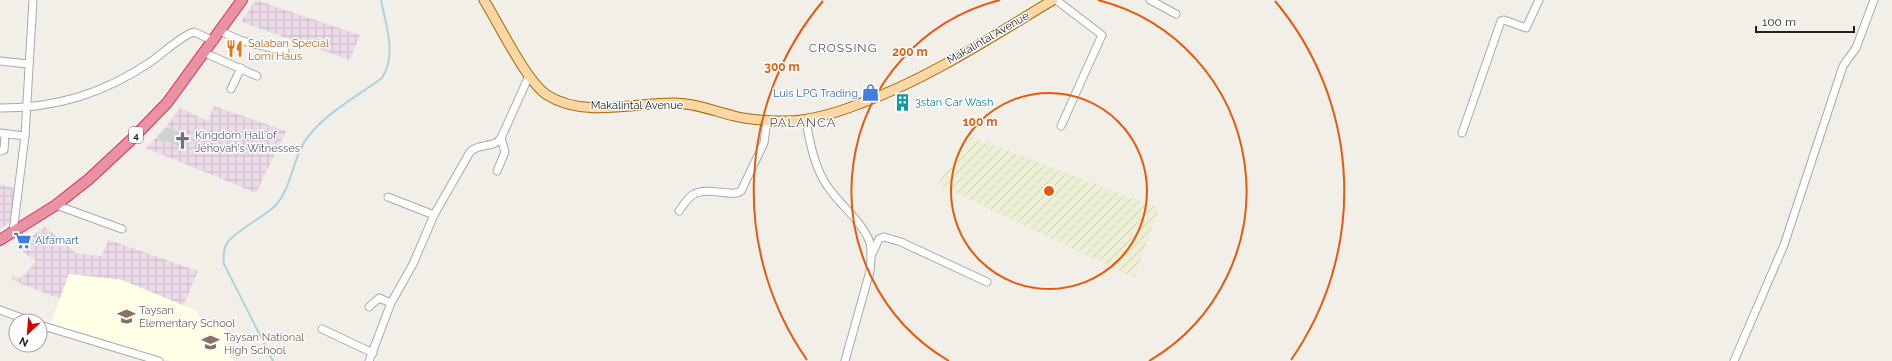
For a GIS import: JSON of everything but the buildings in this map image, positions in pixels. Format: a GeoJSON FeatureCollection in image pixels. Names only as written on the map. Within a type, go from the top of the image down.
{"type":"FeatureCollection","features":[{"type":"Feature","properties":{"kind":"highway","name":"4"},"geometry":{"type":"LineString","coordinates":[[0,241],[56,205],[89,179],[132,139],[167,103],[214,41],[242,0]]}},
{"type":"Feature","properties":{"kind":"main road","name":"Makalintal Avenue"},"geometry":{"type":"LineString","coordinates":[[484,0],[529,76],[546,94],[562,103],[605,108],[674,103],[702,107],[736,116],[767,120],[806,120],[844,110],[907,84],[976,47],[1053,0]]}},
{"type":"Feature","properties":{"kind":"street"},"geometry":{"type":"LineString","coordinates":[[13,232],[25,136],[28,64],[33,0]]}},
{"type":"Feature","properties":{"kind":"street"},"geometry":{"type":"LineString","coordinates":[[1056,0],[1102,35],[1062,126]]}},
{"type":"Feature","properties":{"kind":"street"},"geometry":{"type":"LineString","coordinates":[[1150,0],[1176,14]]}},
{"type":"Feature","properties":{"kind":"street"},"geometry":{"type":"LineString","coordinates":[[1462,133],[1501,21],[1504,20],[1526,28],[1539,0]]}},
{"type":"Feature","properties":{"kind":"street"},"geometry":{"type":"LineString","coordinates":[[1734,361],[1784,245],[1843,66],[1856,48],[1874,0]]}},
{"type":"Feature","properties":{"kind":"street"},"geometry":{"type":"LineString","coordinates":[[220,31],[242,41],[285,51]]}},
{"type":"Feature","properties":{"kind":"street"},"geometry":{"type":"LineString","coordinates":[[0,108],[27,108],[62,102],[106,87],[132,74],[188,34],[194,32],[214,41]]}},
{"type":"Feature","properties":{"kind":"street"},"geometry":{"type":"LineString","coordinates":[[205,53],[257,76]]}},
{"type":"Feature","properties":{"kind":"street"},"geometry":{"type":"LineString","coordinates":[[0,61],[28,64]]}},
{"type":"Feature","properties":{"kind":"street"},"geometry":{"type":"LineString","coordinates":[[231,90],[241,68]]}},
{"type":"Feature","properties":{"kind":"street"},"geometry":{"type":"LineString","coordinates":[[369,361],[391,303],[413,264],[434,215],[470,152],[475,147],[497,143],[501,138],[529,76]]}},
{"type":"Feature","properties":{"kind":"street"},"geometry":{"type":"LineString","coordinates":[[679,211],[694,194],[706,190],[734,193],[741,191],[764,143],[767,120]]}},
{"type":"Feature","properties":{"kind":"street"},"geometry":{"type":"LineString","coordinates":[[806,120],[812,152],[823,180],[862,229],[870,243],[870,271],[844,361]]}},
{"type":"Feature","properties":{"kind":"street"},"geometry":{"type":"LineString","coordinates":[[0,151],[4,150],[3,134],[25,136]]}},
{"type":"Feature","properties":{"kind":"street"},"geometry":{"type":"LineString","coordinates":[[497,171],[505,152],[501,138]]}},
{"type":"Feature","properties":{"kind":"street"},"geometry":{"type":"LineString","coordinates":[[388,197],[434,215]]}},
{"type":"Feature","properties":{"kind":"street"},"geometry":{"type":"LineString","coordinates":[[56,205],[122,229]]}},
{"type":"Feature","properties":{"kind":"street"},"geometry":{"type":"LineString","coordinates":[[871,256],[879,240],[884,237],[901,242],[987,282]]}},
{"type":"Feature","properties":{"kind":"street"},"geometry":{"type":"LineString","coordinates":[[369,306],[378,298],[391,303]]}},
{"type":"Feature","properties":{"kind":"street"},"geometry":{"type":"LineString","coordinates":[[48,327],[159,361]]}},
{"type":"Feature","properties":{"kind":"street"},"geometry":{"type":"LineString","coordinates":[[322,329],[373,353]]}},
{"type":"Feature","properties":{"kind":"shaded area"},"geometry":{"type":"Polygon","coordinates":[[[256,0],[360,35],[350,60],[241,22],[256,0]]]}},
{"type":"Feature","properties":{"kind":"shaded area"},"geometry":{"type":"Polygon","coordinates":[[[214,106],[286,131],[256,193],[146,148],[157,137],[187,150],[192,138],[166,127],[180,108],[208,121],[214,106]]]}},
{"type":"Feature","properties":{"kind":"shaded area"},"geometry":{"type":"Polygon","coordinates":[[[166,127],[192,138],[187,150],[157,137],[166,127]]]}},
{"type":"Feature","properties":{"kind":"shaded area"},"geometry":{"type":"Polygon","coordinates":[[[972,137],[1159,208],[1134,278],[937,184],[972,137]]]}},
{"type":"Feature","properties":{"kind":"shaded area"},"geometry":{"type":"Polygon","coordinates":[[[0,184],[14,188],[10,223],[0,228],[0,184]]]}},
{"type":"Feature","properties":{"kind":"shaded area"},"geometry":{"type":"Polygon","coordinates":[[[45,227],[76,253],[101,256],[109,240],[198,271],[183,306],[122,280],[69,274],[60,299],[12,280],[13,276],[19,278],[24,276],[36,261],[23,252],[19,244],[45,227]]]}},
{"type":"Feature","properties":{"kind":"shaded area","name":"Taysan Elementary School"},"geometry":{"type":"Polygon","coordinates":[[[69,274],[122,280],[197,311],[201,321],[231,332],[226,354],[234,361],[170,361],[50,325],[69,274]]]}},
{"type":"Feature","properties":{"kind":"waterway"},"geometry":{"type":"LineString","coordinates":[[273,361],[224,264],[223,256],[225,248],[231,239],[280,201],[287,187],[300,150],[306,139],[315,128],[336,110],[382,78],[389,59],[390,50],[381,0]]}},
{"type":"Feature","properties":{"kind":"place","name":"Salaban Special Lomi Haus"},"geometry":{"type":"Point","coordinates":[235,49]}},
{"type":"Feature","properties":{"kind":"place","name":"Luis LPG Trading"},"geometry":{"type":"Point","coordinates":[871,93]}},
{"type":"Feature","properties":{"kind":"place","name":"3stan Car Wash"},"geometry":{"type":"Point","coordinates":[902,102]}},
{"type":"Feature","properties":{"kind":"place","name":"Kingdom Hall of Jehovah's Witnesses"},"geometry":{"type":"Point","coordinates":[182,141]}},
{"type":"Feature","properties":{"kind":"place","name":"Alfamart"},"geometry":{"type":"Point","coordinates":[22,240]}},
{"type":"Feature","properties":{"kind":"place","name":"Taysan Elementary School"},"geometry":{"type":"Point","coordinates":[126,316]}},
{"type":"Feature","properties":{"kind":"place","name":"Taysan National High School"},"geometry":{"type":"Point","coordinates":[211,343]}},
{"type":"Feature","properties":{"kind":"district","name":"CROSSING"},"geometry":{"type":"Point","coordinates":[843,48]}},
{"type":"Feature","properties":{"kind":"district","name":"PALANCA"},"geometry":{"type":"Point","coordinates":[803,122]}}]}
